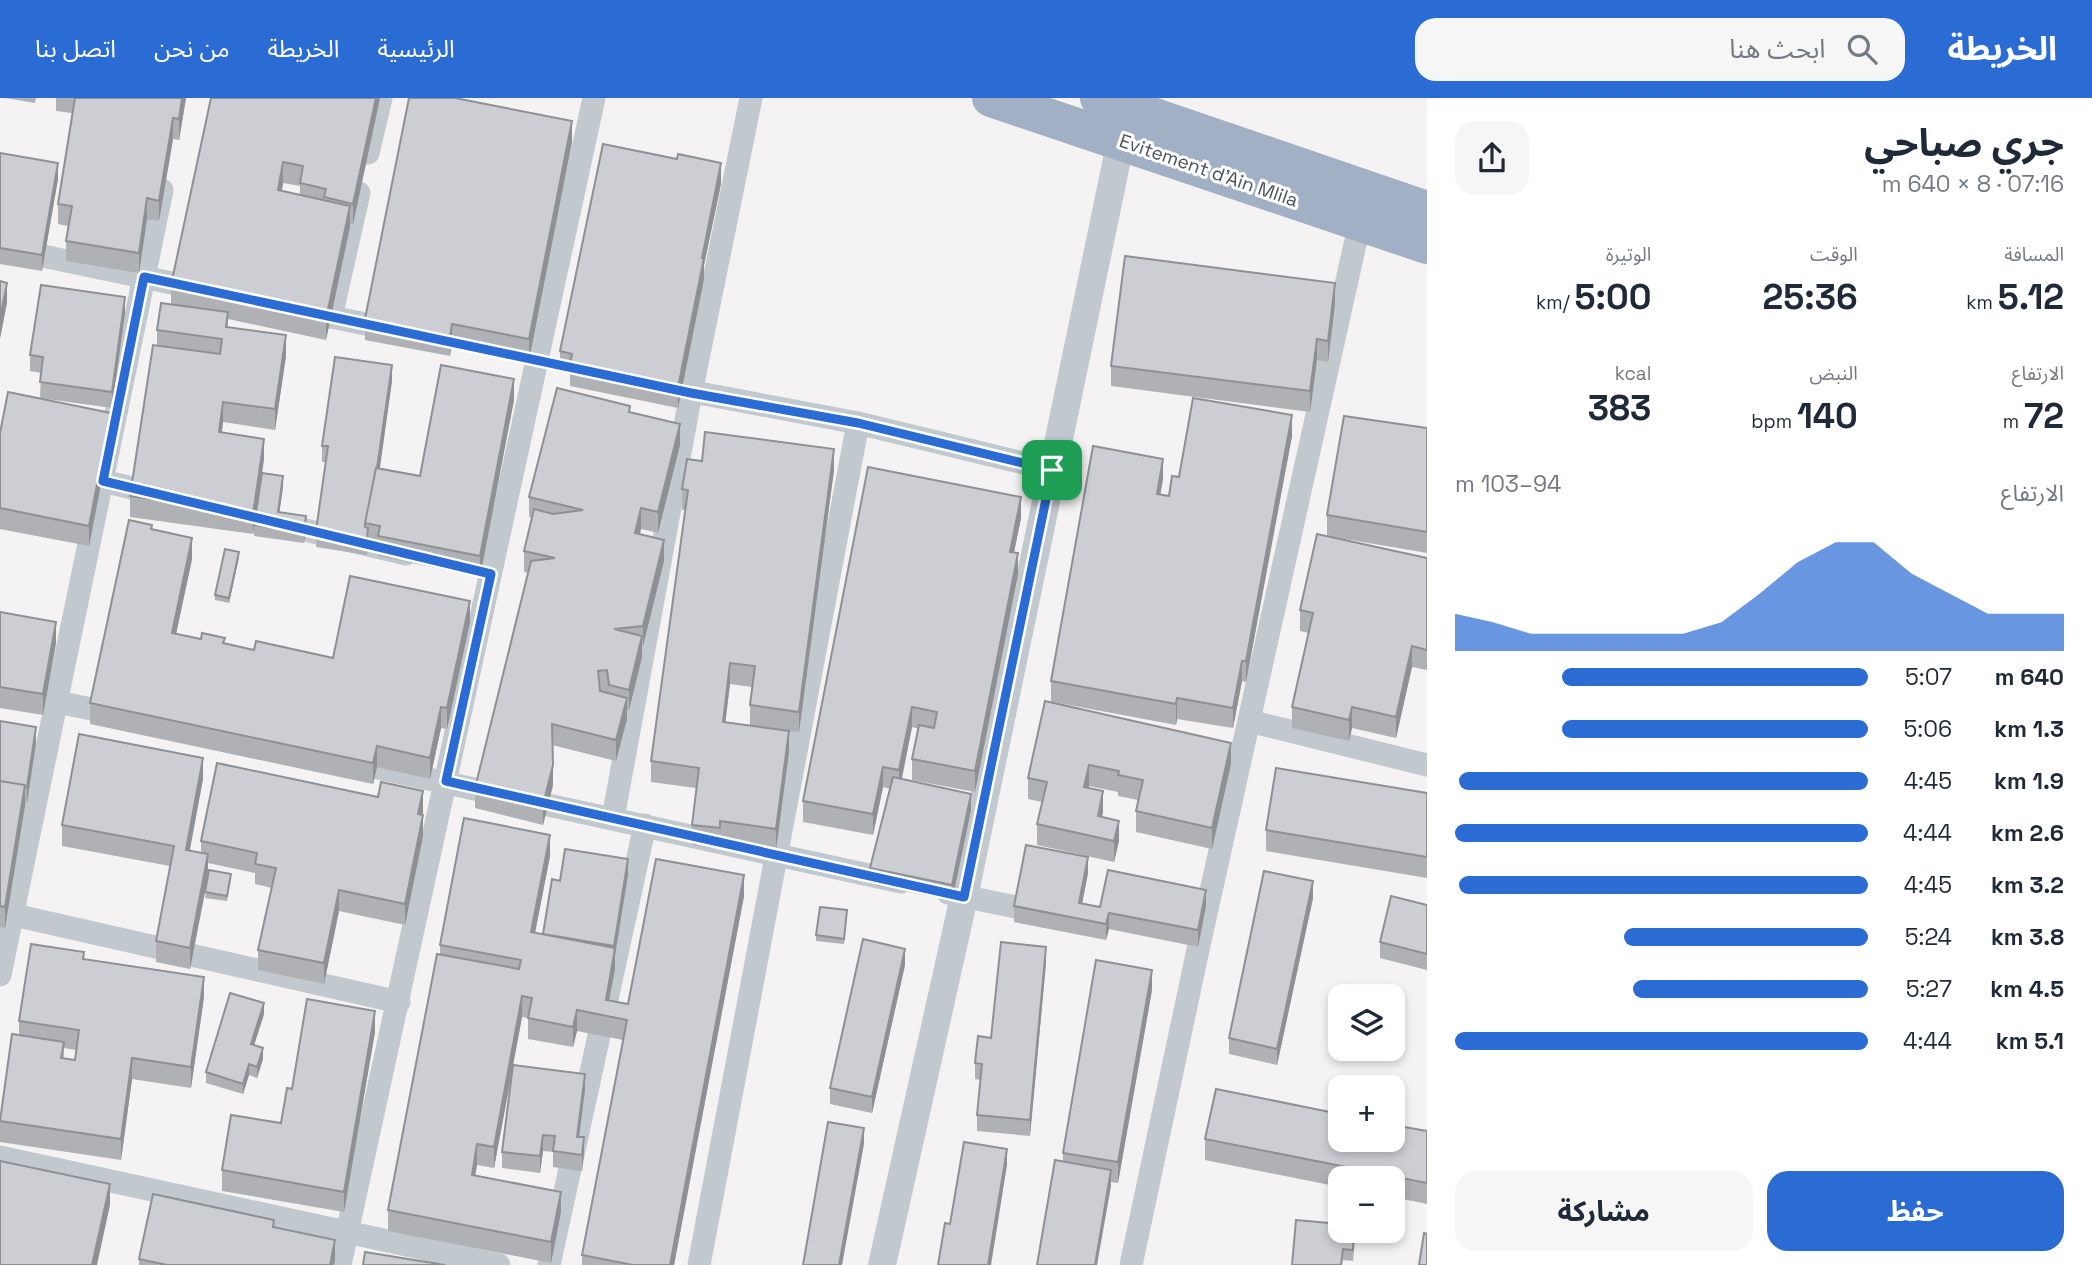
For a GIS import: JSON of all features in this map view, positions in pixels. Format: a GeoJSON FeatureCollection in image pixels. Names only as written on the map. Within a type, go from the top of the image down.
{"type":"FeatureCollection","features":[{"type":"Feature","properties":{"kind":"highway","name":"Evitement d'Ain Mlila"},"geometry":{"type":"LineString","coordinates":[[991,98],[1427,245]]}},
{"type":"Feature","properties":{"kind":"highway","name":"Evitement d'Ain Mlila"},"geometry":{"type":"LineString","coordinates":[[1099,98],[1427,209]]}},
{"type":"Feature","properties":{"kind":"street"},"geometry":{"type":"LineString","coordinates":[[331,317],[381,98]]}},
{"type":"Feature","properties":{"kind":"street"},"geometry":{"type":"LineString","coordinates":[[340,1265],[594,98]]}},
{"type":"Feature","properties":{"kind":"street"},"geometry":{"type":"LineString","coordinates":[[613,818],[691,393],[751,98]]}},
{"type":"Feature","properties":{"kind":"street"},"geometry":{"type":"LineString","coordinates":[[882,1265],[964,897],[1121,140]]}},
{"type":"Feature","properties":{"kind":"street"},"geometry":{"type":"LineString","coordinates":[[0,975],[168,162]]}},
{"type":"Feature","properties":{"kind":"street"},"geometry":{"type":"LineString","coordinates":[[1131,1265],[1199,945],[1360,222]]}},
{"type":"Feature","properties":{"kind":"street"},"geometry":{"type":"LineString","coordinates":[[0,247],[224,294]]}},
{"type":"Feature","properties":{"kind":"street"},"geometry":{"type":"LineString","coordinates":[[278,305],[421,335]]}},
{"type":"Feature","properties":{"kind":"street"},"geometry":{"type":"LineString","coordinates":[[512,354],[563,365]]}},
{"type":"Feature","properties":{"kind":"street"},"geometry":{"type":"LineString","coordinates":[[627,379],[858,423],[1052,470]]}},
{"type":"Feature","properties":{"kind":"street"},"geometry":{"type":"LineString","coordinates":[[699,1265],[858,423]]}},
{"type":"Feature","properties":{"kind":"street"},"geometry":{"type":"LineString","coordinates":[[103,481],[183,500]]}},
{"type":"Feature","properties":{"kind":"street"},"geometry":{"type":"LineString","coordinates":[[250,516],[424,558]]}},
{"type":"Feature","properties":{"kind":"street"},"geometry":{"type":"LineString","coordinates":[[464,568],[491,574]]}},
{"type":"Feature","properties":{"kind":"street"},"geometry":{"type":"LineString","coordinates":[[0,690],[138,719]]}},
{"type":"Feature","properties":{"kind":"street"},"geometry":{"type":"LineString","coordinates":[[1249,721],[1427,765]]}},
{"type":"Feature","properties":{"kind":"street"},"geometry":{"type":"LineString","coordinates":[[325,757],[446,781],[1068,918]]}},
{"type":"Feature","properties":{"kind":"street"},"geometry":{"type":"LineString","coordinates":[[549,1265],[645,825]]}},
{"type":"Feature","properties":{"kind":"street"},"geometry":{"type":"LineString","coordinates":[[14,915],[399,1002]]}},
{"type":"Feature","properties":{"kind":"street"},"geometry":{"type":"LineString","coordinates":[[1173,939],[1199,945]]}},
{"type":"Feature","properties":{"kind":"street"},"geometry":{"type":"LineString","coordinates":[[0,1157],[345,1234],[499,1265]]}},
{"type":"Feature","properties":{"kind":"building"},"geometry":{"type":"Polygon","coordinates":[[[75,98],[182,98],[179,119],[173,118],[159,201],[147,198],[139,253],[66,241],[72,206],[58,204],[75,98]]]}},
{"type":"Feature","properties":{"kind":"building"},"geometry":{"type":"Polygon","coordinates":[[[211,98],[376,98],[353,204],[324,197],[326,189],[300,183],[303,166],[283,162],[278,190],[350,206],[326,319],[171,285],[211,98]]]}},
{"type":"Feature","properties":{"kind":"building"},"geometry":{"type":"Polygon","coordinates":[[[409,98],[455,98],[572,121],[529,339],[452,324],[450,336],[365,319],[409,98]]]}},
{"type":"Feature","properties":{"kind":"building"},"geometry":{"type":"Polygon","coordinates":[[[603,144],[677,159],[678,154],[721,163],[678,387],[570,365],[572,354],[560,351],[603,144]]]}},
{"type":"Feature","properties":{"kind":"building"},"geometry":{"type":"Polygon","coordinates":[[[0,153],[58,163],[42,255],[0,248],[0,153]]]}},
{"type":"Feature","properties":{"kind":"building"},"geometry":{"type":"Polygon","coordinates":[[[1125,256],[1335,283],[1328,341],[1317,339],[1310,391],[1111,366],[1125,256]]]}},
{"type":"Feature","properties":{"kind":"building"},"geometry":{"type":"Polygon","coordinates":[[[0,281],[7,283],[0,318],[0,281]]]}},
{"type":"Feature","properties":{"kind":"building"},"geometry":{"type":"Polygon","coordinates":[[[41,285],[125,297],[112,392],[40,382],[43,357],[30,355],[41,285]]]}},
{"type":"Feature","properties":{"kind":"building"},"geometry":{"type":"Polygon","coordinates":[[[161,303],[228,312],[226,327],[286,335],[275,409],[223,402],[219,432],[264,439],[253,514],[130,496],[153,345],[220,354],[222,339],[157,330],[161,303]]]}},
{"type":"Feature","properties":{"kind":"building"},"geometry":{"type":"Polygon","coordinates":[[[335,357],[392,365],[377,468],[365,523],[368,528],[367,539],[316,531],[328,446],[322,446],[335,357]]]}},
{"type":"Feature","properties":{"kind":"building"},"geometry":{"type":"Polygon","coordinates":[[[441,365],[514,379],[480,556],[378,536],[380,526],[365,523],[376,468],[420,476],[441,365]]]}},
{"type":"Feature","properties":{"kind":"building"},"geometry":{"type":"Polygon","coordinates":[[[557,388],[630,406],[629,412],[680,424],[658,512],[641,508],[635,533],[664,540],[643,626],[614,629],[642,636],[629,690],[609,685],[607,670],[598,671],[600,691],[627,698],[616,740],[552,724],[553,765],[543,805],[475,788],[531,561],[555,558],[524,551],[534,509],[553,514],[583,510],[529,497],[557,388]]]}},
{"type":"Feature","properties":{"kind":"building"},"geometry":{"type":"Polygon","coordinates":[[[8,392],[111,413],[89,526],[0,508],[0,433],[8,392]]]}},
{"type":"Feature","properties":{"kind":"building"},"geometry":{"type":"Polygon","coordinates":[[[1193,398],[1292,415],[1246,661],[1242,661],[1233,708],[1177,698],[1176,704],[1051,681],[1093,446],[1163,459],[1157,494],[1169,496],[1172,476],[1179,477],[1193,398]]]}},
{"type":"Feature","properties":{"kind":"building"},"geometry":{"type":"Polygon","coordinates":[[[1344,416],[1427,428],[1427,532],[1327,515],[1344,416]]]}},
{"type":"Feature","properties":{"kind":"building"},"geometry":{"type":"Polygon","coordinates":[[[705,432],[834,449],[799,712],[750,705],[755,666],[730,663],[723,722],[789,731],[776,829],[720,821],[720,828],[692,825],[699,768],[651,761],[688,490],[682,489],[687,459],[702,461],[705,432]]]}},
{"type":"Feature","properties":{"kind":"building"},"geometry":{"type":"Polygon","coordinates":[[[868,467],[1021,497],[1010,552],[1018,553],[975,771],[912,759],[919,725],[934,728],[937,712],[912,707],[899,770],[883,767],[873,814],[803,801],[868,467]]]}},
{"type":"Feature","properties":{"kind":"building"},"geometry":{"type":"Polygon","coordinates":[[[262,473],[283,476],[278,512],[306,516],[304,532],[254,525],[262,473]]]}},
{"type":"Feature","properties":{"kind":"building"},"geometry":{"type":"Polygon","coordinates":[[[129,520],[152,525],[151,529],[192,538],[172,633],[201,639],[202,633],[225,638],[223,643],[254,650],[256,641],[333,658],[350,576],[470,601],[447,708],[441,707],[430,758],[377,746],[373,763],[90,703],[129,520]]]}},
{"type":"Feature","properties":{"kind":"building"},"geometry":{"type":"Polygon","coordinates":[[[1317,534],[1427,558],[1427,650],[1412,646],[1396,717],[1352,707],[1349,720],[1292,707],[1313,613],[1300,610],[1317,534]]]}},
{"type":"Feature","properties":{"kind":"building"},"geometry":{"type":"Polygon","coordinates":[[[225,549],[239,552],[229,598],[215,595],[225,549]]]}},
{"type":"Feature","properties":{"kind":"building"},"geometry":{"type":"Polygon","coordinates":[[[0,612],[56,622],[43,694],[0,687],[0,612]]]}},
{"type":"Feature","properties":{"kind":"building"},"geometry":{"type":"Polygon","coordinates":[[[1045,701],[1231,743],[1212,828],[1136,811],[1143,780],[1118,775],[1119,771],[1089,765],[1084,787],[1103,791],[1098,816],[1119,821],[1114,841],[1037,824],[1047,782],[1028,778],[1045,701]]]}},
{"type":"Feature","properties":{"kind":"building"},"geometry":{"type":"Polygon","coordinates":[[[0,721],[36,727],[27,787],[0,781],[0,721]]]}},
{"type":"Feature","properties":{"kind":"building"},"geometry":{"type":"Polygon","coordinates":[[[79,734],[203,758],[186,850],[208,854],[190,948],[156,941],[174,846],[62,825],[79,734]]]}},
{"type":"Feature","properties":{"kind":"building"},"geometry":{"type":"Polygon","coordinates":[[[217,763],[378,797],[381,782],[423,791],[418,814],[423,815],[405,904],[339,890],[324,963],[258,950],[276,868],[255,864],[257,853],[201,841],[217,763]]]}},
{"type":"Feature","properties":{"kind":"building"},"geometry":{"type":"Polygon","coordinates":[[[1276,768],[1427,793],[1427,857],[1266,830],[1276,768]]]}},
{"type":"Feature","properties":{"kind":"building"},"geometry":{"type":"Polygon","coordinates":[[[893,777],[971,794],[952,885],[870,868],[893,777]]]}},
{"type":"Feature","properties":{"kind":"building"},"geometry":{"type":"Polygon","coordinates":[[[0,781],[25,785],[5,907],[0,906],[0,781]]]}},
{"type":"Feature","properties":{"kind":"building"},"geometry":{"type":"Polygon","coordinates":[[[464,818],[550,835],[531,932],[615,948],[606,1000],[628,1004],[656,859],[744,875],[670,1265],[633,1265],[582,1255],[627,1020],[577,1010],[573,1027],[528,1018],[532,998],[522,996],[494,1147],[477,1144],[472,1175],[561,1192],[551,1242],[388,1210],[437,954],[519,969],[521,960],[440,945],[464,818]]]}},
{"type":"Feature","properties":{"kind":"building"},"geometry":{"type":"Polygon","coordinates":[[[1026,845],[1088,857],[1079,903],[1100,907],[1108,870],[1206,890],[1198,930],[1109,913],[1106,924],[1014,906],[1026,845]]]}},
{"type":"Feature","properties":{"kind":"building"},"geometry":{"type":"Polygon","coordinates":[[[565,849],[628,859],[614,946],[543,934],[552,879],[560,881],[565,849]]]}},
{"type":"Feature","properties":{"kind":"building"},"geometry":{"type":"Polygon","coordinates":[[[209,870],[231,874],[227,896],[205,892],[209,870]]]}},
{"type":"Feature","properties":{"kind":"building"},"geometry":{"type":"Polygon","coordinates":[[[1264,871],[1313,881],[1277,1049],[1229,1038],[1264,871]]]}},
{"type":"Feature","properties":{"kind":"building"},"geometry":{"type":"Polygon","coordinates":[[[1391,896],[1427,905],[1427,954],[1380,942],[1391,896]]]}},
{"type":"Feature","properties":{"kind":"building"},"geometry":{"type":"Polygon","coordinates":[[[820,907],[847,910],[844,939],[816,935],[820,907]]]}},
{"type":"Feature","properties":{"kind":"building"},"geometry":{"type":"Polygon","coordinates":[[[863,939],[905,949],[872,1097],[830,1088],[863,939]]]}},
{"type":"Feature","properties":{"kind":"building"},"geometry":{"type":"Polygon","coordinates":[[[1001,942],[1046,947],[1030,1120],[977,1115],[982,1064],[975,1063],[978,1036],[991,1038],[1001,942]]]}},
{"type":"Feature","properties":{"kind":"building"},"geometry":{"type":"Polygon","coordinates":[[[31,944],[84,952],[83,959],[204,977],[191,1067],[132,1058],[121,1139],[0,1121],[12,1034],[64,1042],[61,1058],[75,1060],[79,1030],[19,1021],[31,944]]]}},
{"type":"Feature","properties":{"kind":"building"},"geometry":{"type":"Polygon","coordinates":[[[1096,960],[1152,970],[1118,1162],[1063,1153],[1096,960]]]}},
{"type":"Feature","properties":{"kind":"building"},"geometry":{"type":"Polygon","coordinates":[[[230,993],[264,1003],[251,1044],[263,1048],[257,1067],[249,1064],[243,1084],[206,1072],[230,993]]]}},
{"type":"Feature","properties":{"kind":"building"},"geometry":{"type":"Polygon","coordinates":[[[307,999],[375,1011],[344,1192],[222,1170],[231,1115],[281,1123],[287,1088],[292,1089],[307,999]]]}},
{"type":"Feature","properties":{"kind":"building"},"geometry":{"type":"Polygon","coordinates":[[[513,1065],[585,1074],[577,1137],[584,1137],[582,1155],[553,1151],[555,1136],[543,1135],[540,1156],[502,1152],[513,1065]]]}},
{"type":"Feature","properties":{"kind":"building"},"geometry":{"type":"Polygon","coordinates":[[[1216,1089],[1328,1112],[1328,1152],[1405,1152],[1405,1127],[1427,1131],[1427,1183],[1405,1179],[1405,1166],[1341,1166],[1205,1139],[1216,1089]]]}},
{"type":"Feature","properties":{"kind":"building"},"geometry":{"type":"Polygon","coordinates":[[[828,1122],[864,1128],[839,1265],[803,1265],[828,1122]]]}},
{"type":"Feature","properties":{"kind":"building"},"geometry":{"type":"Polygon","coordinates":[[[964,1142],[1007,1149],[988,1265],[938,1265],[945,1223],[950,1224],[964,1142]]]}},
{"type":"Feature","properties":{"kind":"building"},"geometry":{"type":"Polygon","coordinates":[[[1055,1160],[1111,1170],[1095,1265],[1037,1265],[1055,1160]]]}},
{"type":"Feature","properties":{"kind":"building"},"geometry":{"type":"Polygon","coordinates":[[[0,1161],[110,1184],[92,1265],[0,1265],[0,1161]]]}},
{"type":"Feature","properties":{"kind":"building"},"geometry":{"type":"Polygon","coordinates":[[[153,1194],[274,1220],[273,1227],[335,1240],[330,1265],[167,1265],[139,1259],[153,1194]]]}},
{"type":"Feature","properties":{"kind":"building"},"geometry":{"type":"Polygon","coordinates":[[[1296,1220],[1328,1223],[1328,1243],[1353,1243],[1353,1250],[1343,1249],[1341,1265],[1292,1265],[1296,1220]]]}},
{"type":"Feature","properties":{"kind":"building"},"geometry":{"type":"Polygon","coordinates":[[[1424,1233],[1427,1234],[1427,1265],[1419,1265],[1424,1233]]]}},
{"type":"Feature","properties":{"kind":"building"},"geometry":{"type":"Polygon","coordinates":[[[365,1252],[445,1265],[363,1265],[365,1252]]]}},
{"type":"Feature","properties":{"kind":"route"},"geometry":{"type":"LineString","coordinates":[[144,277],[691,393],[858,423],[1052,470],[964,897],[446,781],[491,574],[103,481],[144,277]]}}]}
